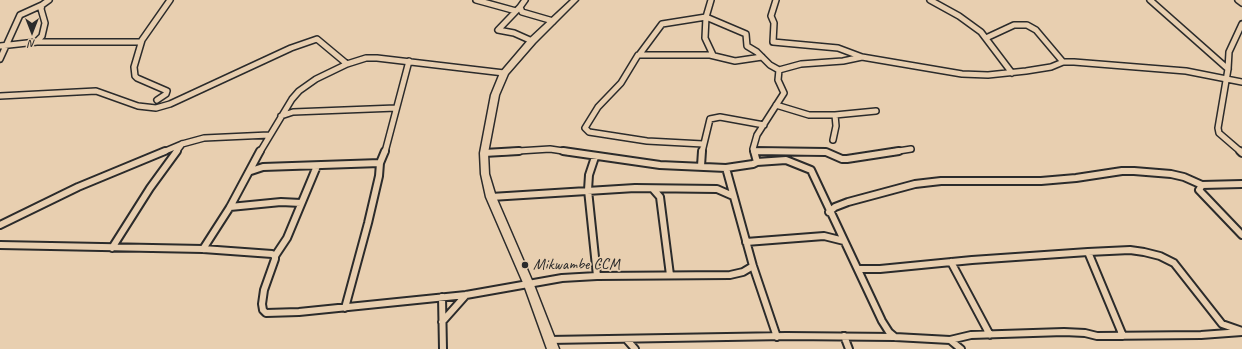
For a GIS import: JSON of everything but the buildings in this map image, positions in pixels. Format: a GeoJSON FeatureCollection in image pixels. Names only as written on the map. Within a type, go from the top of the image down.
{"type":"FeatureCollection","features":[{"type":"Feature","properties":{"kind":"main road"},"geometry":{"type":"LineString","coordinates":[[552,349],[529,285],[491,197],[485,174],[484,153],[495,95],[504,73],[532,41],[575,0]]}},
{"type":"Feature","properties":{"kind":"street"},"geometry":{"type":"LineString","coordinates":[[0,59],[20,15],[42,5],[49,0]]}},
{"type":"Feature","properties":{"kind":"street"},"geometry":{"type":"LineString","coordinates":[[157,100],[166,94],[167,91],[135,76],[134,67],[141,42],[170,0]]}},
{"type":"Feature","properties":{"kind":"street"},"geometry":{"type":"LineString","coordinates":[[476,0],[516,11]]}},
{"type":"Feature","properties":{"kind":"street"},"geometry":{"type":"LineString","coordinates":[[525,0],[498,30],[514,33],[532,41]]}},
{"type":"Feature","properties":{"kind":"street"},"geometry":{"type":"LineString","coordinates":[[711,0],[706,17],[705,40],[713,55]]}},
{"type":"Feature","properties":{"kind":"street"},"geometry":{"type":"LineString","coordinates":[[776,0],[771,16],[774,23],[772,39],[773,42],[789,45],[838,48],[862,57],[962,74],[988,75],[1012,73],[1051,67],[1063,62],[1074,62],[1186,71],[1242,82]]}},
{"type":"Feature","properties":{"kind":"street"},"geometry":{"type":"LineString","coordinates":[[930,0],[959,16],[978,29],[1012,73]]}},
{"type":"Feature","properties":{"kind":"street"},"geometry":{"type":"LineString","coordinates":[[1150,0],[1228,70]]}},
{"type":"Feature","properties":{"kind":"street"},"geometry":{"type":"LineString","coordinates":[[1238,0],[1242,3]]}},
{"type":"Feature","properties":{"kind":"street"},"geometry":{"type":"LineString","coordinates":[[36,42],[42,36],[45,23],[41,9],[42,5]]}},
{"type":"Feature","properties":{"kind":"street"},"geometry":{"type":"LineString","coordinates":[[520,7],[521,11],[528,14],[553,21]]}},
{"type":"Feature","properties":{"kind":"street"},"geometry":{"type":"LineString","coordinates":[[704,144],[647,142],[600,134],[585,129],[598,107],[621,83],[636,56],[639,55],[663,24],[706,17],[746,34],[747,46],[770,65],[779,70],[801,64],[838,62],[862,57]]}},
{"type":"Feature","properties":{"kind":"street"},"geometry":{"type":"LineString","coordinates":[[1242,24],[1229,52],[1228,70],[1221,104],[1218,131],[1242,153]]}},
{"type":"Feature","properties":{"kind":"street"},"geometry":{"type":"LineString","coordinates":[[986,38],[1014,25],[1028,25],[1034,28],[1063,62]]}},
{"type":"Feature","properties":{"kind":"street"},"geometry":{"type":"LineString","coordinates":[[0,96],[92,91],[100,92],[138,106],[156,108],[170,104],[291,48],[317,39],[347,64]]}},
{"type":"Feature","properties":{"kind":"street"},"geometry":{"type":"LineString","coordinates":[[0,46],[36,42],[141,42]]}},
{"type":"Feature","properties":{"kind":"street"},"geometry":{"type":"LineString","coordinates":[[639,55],[713,55],[735,61],[762,57]]}},
{"type":"Feature","properties":{"kind":"street"},"geometry":{"type":"LineString","coordinates":[[203,249],[230,207],[269,136],[292,99],[299,91],[316,79],[347,64],[366,58],[504,73]]}},
{"type":"Feature","properties":{"kind":"street"},"geometry":{"type":"LineString","coordinates":[[345,308],[368,223],[380,163],[386,149],[408,62]]}},
{"type":"Feature","properties":{"kind":"street"},"geometry":{"type":"LineString","coordinates":[[757,162],[754,151],[757,136],[784,93],[778,80],[779,70]]}},
{"type":"Feature","properties":{"kind":"street"},"geometry":{"type":"LineString","coordinates":[[776,105],[809,115],[835,115],[876,111]]}},
{"type":"Feature","properties":{"kind":"street"},"geometry":{"type":"LineString","coordinates":[[281,116],[308,111],[396,108]]}},
{"type":"Feature","properties":{"kind":"street"},"geometry":{"type":"LineString","coordinates":[[833,140],[836,126],[835,115]]}},
{"type":"Feature","properties":{"kind":"street"},"geometry":{"type":"LineString","coordinates":[[701,166],[710,119],[724,118],[764,125]]}},
{"type":"Feature","properties":{"kind":"street"},"geometry":{"type":"LineString","coordinates":[[0,225],[78,187],[182,144],[204,138],[269,136]]}},
{"type":"Feature","properties":{"kind":"street"},"geometry":{"type":"LineString","coordinates":[[112,248],[150,188],[182,144]]}},
{"type":"Feature","properties":{"kind":"street"},"geometry":{"type":"LineString","coordinates":[[484,153],[550,149],[660,166],[701,166],[726,168],[747,166],[757,162],[786,160],[811,170],[829,212],[882,321],[889,332],[895,337]]}},
{"type":"Feature","properties":{"kind":"street"},"geometry":{"type":"LineString","coordinates":[[754,151],[826,152],[847,160],[911,149]]}},
{"type":"Feature","properties":{"kind":"street"},"geometry":{"type":"LineString","coordinates":[[595,157],[589,175],[588,190],[597,276]]}},
{"type":"Feature","properties":{"kind":"street"},"geometry":{"type":"LineString","coordinates":[[256,162],[263,167]]}},
{"type":"Feature","properties":{"kind":"street"},"geometry":{"type":"LineString","coordinates":[[251,171],[263,167],[380,163]]}},
{"type":"Feature","properties":{"kind":"street"},"geometry":{"type":"LineString","coordinates":[[317,166],[287,238],[275,256],[264,290],[262,304],[263,310],[266,313],[345,308],[466,295],[562,278],[597,276],[730,275],[743,272],[753,266]]}},
{"type":"Feature","properties":{"kind":"street"},"geometry":{"type":"LineString","coordinates":[[726,168],[753,266],[777,337]]}},
{"type":"Feature","properties":{"kind":"street"},"geometry":{"type":"LineString","coordinates":[[829,212],[835,207],[848,202],[915,184],[941,181],[1041,181],[1122,171],[1134,171],[1170,174],[1184,177],[1202,185],[1242,184]]}},
{"type":"Feature","properties":{"kind":"street"},"geometry":{"type":"LineString","coordinates":[[491,197],[588,190],[717,189],[730,184]]}},
{"type":"Feature","properties":{"kind":"street"},"geometry":{"type":"LineString","coordinates":[[1202,185],[1199,188],[1200,192],[1242,235]]}},
{"type":"Feature","properties":{"kind":"street"},"geometry":{"type":"LineString","coordinates":[[653,189],[660,197],[670,275]]}},
{"type":"Feature","properties":{"kind":"street"},"geometry":{"type":"LineString","coordinates":[[717,189],[733,196]]}},
{"type":"Feature","properties":{"kind":"street"},"geometry":{"type":"LineString","coordinates":[[230,207],[281,202],[301,203]]}},
{"type":"Feature","properties":{"kind":"street"},"geometry":{"type":"LineString","coordinates":[[829,236],[837,227]]}},
{"type":"Feature","properties":{"kind":"street"},"geometry":{"type":"LineString","coordinates":[[746,242],[829,236],[844,241]]}},
{"type":"Feature","properties":{"kind":"street"},"geometry":{"type":"LineString","coordinates":[[0,245],[203,249],[260,252],[275,256]]}},
{"type":"Feature","properties":{"kind":"street"},"geometry":{"type":"LineString","coordinates":[[858,269],[880,269],[951,262],[1130,250],[1154,254],[1168,259],[1179,268],[1222,324],[1242,332]]}},
{"type":"Feature","properties":{"kind":"street"},"geometry":{"type":"LineString","coordinates":[[1088,252],[1123,336]]}},
{"type":"Feature","properties":{"kind":"street"},"geometry":{"type":"LineString","coordinates":[[951,262],[990,334]]}},
{"type":"Feature","properties":{"kind":"street"},"geometry":{"type":"LineString","coordinates":[[442,322],[466,295]]}},
{"type":"Feature","properties":{"kind":"street"},"geometry":{"type":"LineString","coordinates":[[442,297],[443,349]]}},
{"type":"Feature","properties":{"kind":"street"},"geometry":{"type":"LineString","coordinates":[[549,340],[844,336],[950,340],[971,335],[990,334],[1064,332],[1085,333],[1097,336],[1123,336],[1201,335],[1242,332]]}},
{"type":"Feature","properties":{"kind":"street"},"geometry":{"type":"LineString","coordinates":[[844,336],[849,349]]}},
{"type":"Feature","properties":{"kind":"street"},"geometry":{"type":"LineString","coordinates":[[627,340],[635,349]]}},
{"type":"Feature","properties":{"kind":"street"},"geometry":{"type":"LineString","coordinates":[[950,340],[961,349]]}},
{"type":"Feature","properties":{"kind":"place","name":"Mikwambe CCM"},"geometry":{"type":"Point","coordinates":[525,265]}}]}
